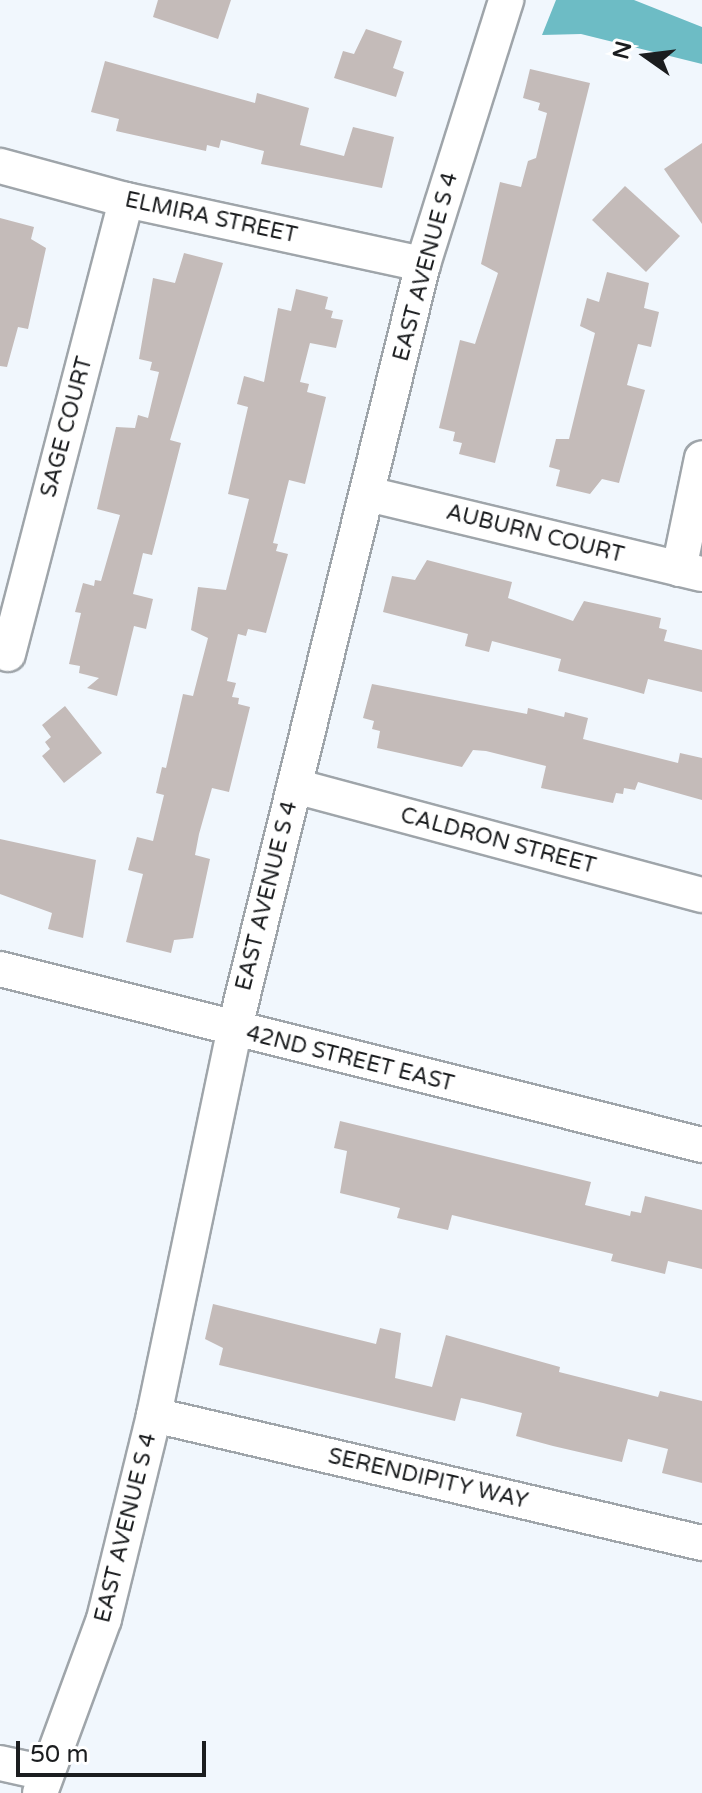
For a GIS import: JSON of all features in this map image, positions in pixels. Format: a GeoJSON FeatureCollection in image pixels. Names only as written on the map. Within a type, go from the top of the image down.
{"type":"FeatureCollection","features":[{"type":"Feature","properties":{"kind":"street","name":"EAST AVENUE S 4"},"geometry":{"type":"LineString","coordinates":[[42,1783],[104,1619],[154,1415],[234,1031],[423,264],[506,0]]}},
{"type":"Feature","properties":{"kind":"street","name":"ELMIRA STREET"},"geometry":{"type":"LineString","coordinates":[[0,166],[126,200],[423,264]]}},
{"type":"Feature","properties":{"kind":"street","name":"SAGE COURT"},"geometry":{"type":"LineString","coordinates":[[8,654],[126,200]]}},
{"type":"Feature","properties":{"kind":"street"},"geometry":{"type":"LineString","coordinates":[[691,571],[702,458]]}},
{"type":"Feature","properties":{"kind":"street","name":"AUBURN COURT"},"geometry":{"type":"LineString","coordinates":[[368,494],[691,571]]}},
{"type":"Feature","properties":{"kind":"street","name":"CALDRON STREET"},"geometry":{"type":"LineString","coordinates":[[295,786],[702,895]]}},
{"type":"Feature","properties":{"kind":"street","name":"42ND STREET EAST"},"geometry":{"type":"LineString","coordinates":[[0,969],[234,1031],[702,1145]]}},
{"type":"Feature","properties":{"kind":"street","name":"SERENDIPITY WAY"},"geometry":{"type":"LineString","coordinates":[[154,1415],[702,1543]]}},
{"type":"Feature","properties":{"kind":"street"},"geometry":{"type":"LineString","coordinates":[[0,1763],[42,1783]]}},
{"type":"Feature","properties":{"kind":"water"},"geometry":{"type":"Polygon","coordinates":[[[556,0],[634,0],[702,27],[702,64],[581,34],[542,35],[556,0]]]}},
{"type":"Feature","properties":{"kind":"building"},"geometry":{"type":"Polygon","coordinates":[[[158,0],[231,0],[218,39],[153,17],[158,0]]]}},
{"type":"Feature","properties":{"kind":"building"},"geometry":{"type":"Polygon","coordinates":[[[366,29],[402,41],[393,68],[404,72],[396,97],[334,78],[343,51],[354,54],[366,29]]]}},
{"type":"Feature","properties":{"kind":"building"},"geometry":{"type":"Polygon","coordinates":[[[105,61],[255,103],[257,93],[309,108],[300,145],[344,156],[353,127],[394,137],[382,188],[261,164],[264,151],[221,140],[219,148],[207,145],[206,151],[116,131],[119,119],[91,112],[105,61]]]}},
{"type":"Feature","properties":{"kind":"building"},"geometry":{"type":"Polygon","coordinates":[[[530,69],[590,83],[495,463],[459,454],[462,443],[453,441],[455,432],[439,428],[460,340],[475,344],[498,273],[481,264],[500,182],[521,187],[528,161],[536,158],[547,113],[538,110],[540,103],[523,98],[530,69]]]}},
{"type":"Feature","properties":{"kind":"building"},"geometry":{"type":"Polygon","coordinates":[[[702,143],[702,224],[664,169],[702,143]]]}},
{"type":"Feature","properties":{"kind":"building"},"geometry":{"type":"Polygon","coordinates":[[[625,186],[680,236],[646,272],[592,220],[625,186]]]}},
{"type":"Feature","properties":{"kind":"building"},"geometry":{"type":"Polygon","coordinates":[[[0,218],[34,227],[31,239],[46,248],[28,329],[18,327],[7,367],[0,366],[0,218]]]}},
{"type":"Feature","properties":{"kind":"building"},"geometry":{"type":"Polygon","coordinates":[[[184,253],[223,263],[170,440],[181,443],[152,555],[143,553],[133,594],[153,599],[146,629],[134,626],[117,696],[87,688],[99,678],[79,673],[80,666],[69,664],[81,613],[75,612],[83,583],[94,586],[95,580],[101,581],[120,515],[97,509],[116,427],[135,428],[138,415],[148,418],[159,372],[150,370],[152,362],[139,359],[153,278],[175,283],[184,253]]]}},
{"type":"Feature","properties":{"kind":"building"},"geometry":{"type":"Polygon","coordinates":[[[607,272],[649,283],[644,308],[659,312],[651,347],[638,344],[627,385],[645,390],[619,483],[602,479],[590,494],[556,486],[560,470],[549,467],[556,439],[569,439],[595,333],[580,326],[587,298],[599,302],[607,272]]]}},
{"type":"Feature","properties":{"kind":"building"},"geometry":{"type":"Polygon","coordinates":[[[296,289],[328,297],[325,309],[333,311],[331,318],[343,320],[336,348],[310,343],[300,382],[309,384],[307,392],[326,397],[305,484],[289,480],[273,543],[278,544],[276,551],[288,554],[266,633],[248,629],[246,636],[238,634],[227,681],[236,683],[232,697],[239,698],[238,704],[250,707],[229,792],[212,788],[199,834],[195,855],[210,859],[193,938],[174,940],[171,953],[126,942],[143,874],[128,870],[137,837],[153,841],[164,795],[156,793],[162,767],[166,768],[183,694],[193,696],[208,638],[191,630],[198,587],[226,590],[249,499],[228,494],[248,407],[237,404],[244,376],[264,382],[278,308],[291,311],[296,289]]]}},
{"type":"Feature","properties":{"kind":"building"},"geometry":{"type":"Polygon","coordinates":[[[427,560],[512,582],[508,598],[573,621],[584,601],[661,618],[659,628],[667,630],[664,641],[702,650],[702,692],[648,679],[644,694],[558,671],[561,659],[492,641],[489,652],[465,646],[468,634],[383,612],[392,576],[415,580],[427,560]]]}},
{"type":"Feature","properties":{"kind":"building"},"geometry":{"type":"Polygon","coordinates":[[[372,684],[527,714],[528,708],[564,717],[565,712],[588,718],[583,739],[678,763],[680,753],[702,758],[702,800],[638,782],[635,790],[624,788],[623,794],[616,793],[613,803],[541,788],[546,766],[486,751],[473,750],[462,767],[377,748],[380,731],[372,729],[374,721],[363,718],[372,684]]]}},
{"type":"Feature","properties":{"kind":"building"},"geometry":{"type":"Polygon","coordinates":[[[65,706],[102,753],[64,783],[42,756],[50,749],[45,742],[51,737],[42,725],[65,706]]]}},
{"type":"Feature","properties":{"kind":"building"},"geometry":{"type":"Polygon","coordinates":[[[0,839],[96,860],[83,938],[48,929],[52,913],[0,894],[0,839]]]}},
{"type":"Feature","properties":{"kind":"building"},"geometry":{"type":"Polygon","coordinates":[[[340,1121],[591,1182],[585,1205],[630,1216],[631,1211],[641,1213],[645,1196],[702,1210],[702,1269],[668,1261],[665,1274],[611,1261],[613,1254],[452,1215],[448,1230],[397,1218],[400,1208],[340,1193],[347,1151],[334,1148],[340,1121]]]}},
{"type":"Feature","properties":{"kind":"building"},"geometry":{"type":"Polygon","coordinates":[[[213,1304],[376,1344],[380,1328],[401,1333],[395,1378],[432,1387],[446,1335],[560,1367],[559,1372],[658,1397],[660,1391],[702,1401],[702,1483],[662,1473],[668,1449],[628,1439],[622,1462],[553,1446],[516,1436],[522,1413],[483,1403],[461,1398],[455,1421],[219,1365],[223,1348],[205,1339],[213,1304]]]}}]}
